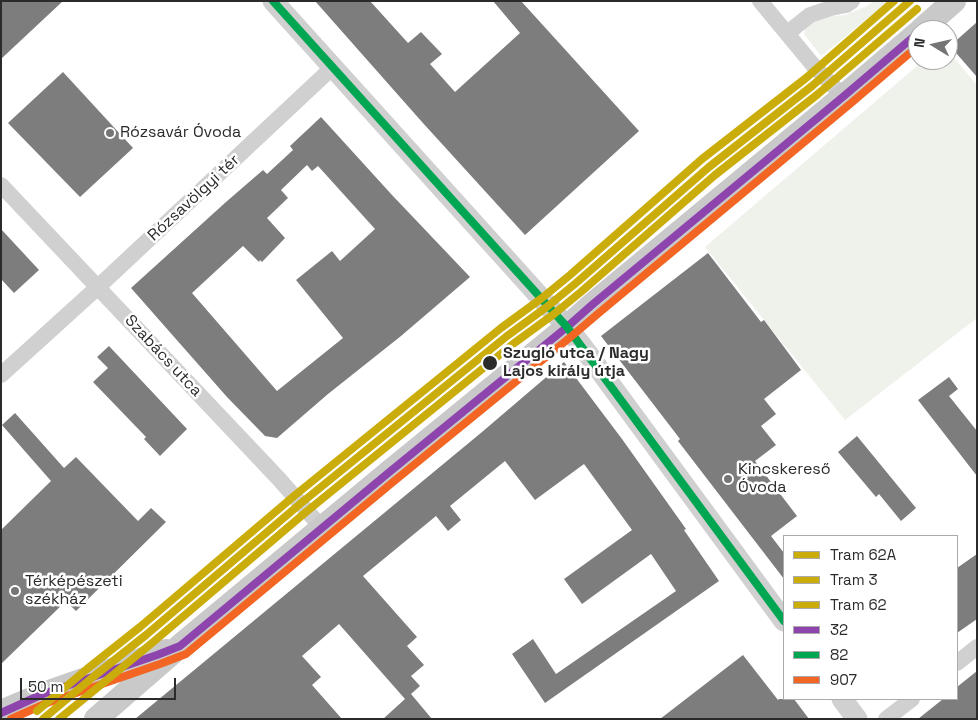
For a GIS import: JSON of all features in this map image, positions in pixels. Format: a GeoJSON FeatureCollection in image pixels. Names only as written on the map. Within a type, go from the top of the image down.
{"type":"FeatureCollection","features":[{"type":"Feature","properties":{"kind":"main road"},"geometry":{"type":"LineString","coordinates":[[932,20],[954,1]]}},
{"type":"Feature","properties":{"kind":"main road"},"geometry":{"type":"LineString","coordinates":[[96,719],[180,646],[908,42]]}},
{"type":"Feature","properties":{"kind":"main road"},"geometry":{"type":"LineString","coordinates":[[1,713],[43,694],[180,646]]}},
{"type":"Feature","properties":{"kind":"street"},"geometry":{"type":"LineString","coordinates":[[273,1],[582,346],[783,620]]}},
{"type":"Feature","properties":{"kind":"street"},"geometry":{"type":"LineString","coordinates":[[760,1],[823,76],[844,96]]}},
{"type":"Feature","properties":{"kind":"street"},"geometry":{"type":"LineString","coordinates":[[788,34],[810,15],[846,5],[852,1]]}},
{"type":"Feature","properties":{"kind":"street","name":"Rózsavölgyi tér"},"geometry":{"type":"LineString","coordinates":[[1,375],[333,67]]}},
{"type":"Feature","properties":{"kind":"street","name":"Szabács utca"},"geometry":{"type":"LineString","coordinates":[[1,185],[279,479],[322,528]]}},
{"type":"Feature","properties":{"kind":"street"},"geometry":{"type":"LineString","coordinates":[[958,662],[977,647]]}},
{"type":"Feature","properties":{"kind":"street"},"geometry":{"type":"LineString","coordinates":[[843,700],[857,719]]}},
{"type":"Feature","properties":{"kind":"street"},"geometry":{"type":"LineString","coordinates":[[886,719],[911,700]]}},
{"type":"Feature","properties":{"kind":"shaded area"},"geometry":{"type":"Polygon","coordinates":[[[874,1],[890,1],[821,56],[804,34],[806,25],[827,17],[845,15],[874,1]]]}},
{"type":"Feature","properties":{"kind":"shaded area"},"geometry":{"type":"Polygon","coordinates":[[[958,63],[977,85],[977,318],[845,420],[705,247],[912,70],[958,70],[958,63]]]}},
{"type":"Feature","properties":{"kind":"building"},"geometry":{"type":"Polygon","coordinates":[[[1,1],[63,1],[1,59],[1,1]]]}},
{"type":"Feature","properties":{"kind":"building"},"geometry":{"type":"Polygon","coordinates":[[[315,1],[370,1],[408,43],[421,32],[442,54],[430,64],[455,92],[520,33],[493,1],[521,1],[639,131],[525,235],[315,1]]]}},
{"type":"Feature","properties":{"kind":"building"},"geometry":{"type":"Polygon","coordinates":[[[977,22],[977,77],[958,55],[958,39],[977,22]]]}},
{"type":"Feature","properties":{"kind":"building","name":"Rózsavár Óvoda"},"geometry":{"type":"Polygon","coordinates":[[[63,72],[133,148],[80,197],[8,123],[63,72]]]}},
{"type":"Feature","properties":{"kind":"building"},"geometry":{"type":"Polygon","coordinates":[[[321,117],[470,277],[277,438],[265,436],[227,397],[131,288],[263,170],[267,174],[293,150],[290,146],[321,117]],[[307,165],[281,190],[288,198],[267,218],[285,238],[262,262],[260,260],[259,262],[243,246],[192,293],[277,391],[343,338],[296,280],[332,251],[340,261],[375,229],[318,166],[312,171],[307,165]]]}},
{"type":"Feature","properties":{"kind":"building"},"geometry":{"type":"Polygon","coordinates":[[[1,229],[39,270],[14,293],[1,279],[1,229]]]}},
{"type":"Feature","properties":{"kind":"building"},"geometry":{"type":"Polygon","coordinates":[[[708,253],[761,322],[764,320],[801,370],[764,399],[776,414],[761,426],[776,445],[755,461],[797,516],[771,536],[783,552],[783,578],[678,441],[680,439],[601,336],[708,253]]]}},
{"type":"Feature","properties":{"kind":"building"},"geometry":{"type":"Polygon","coordinates":[[[109,346],[187,429],[160,456],[144,439],[146,437],[93,382],[108,368],[97,357],[109,346]]]}},
{"type":"Feature","properties":{"kind":"building"},"geometry":{"type":"Polygon","coordinates":[[[564,362],[686,529],[684,530],[719,581],[545,703],[512,654],[533,639],[556,674],[676,591],[651,554],[582,604],[564,579],[632,530],[584,464],[535,500],[505,461],[450,506],[461,520],[448,531],[436,516],[363,576],[417,637],[407,646],[424,665],[411,676],[420,686],[411,694],[432,719],[383,719],[405,699],[339,624],[302,656],[321,677],[312,685],[342,719],[135,719],[482,432],[564,362]]]}},
{"type":"Feature","properties":{"kind":"building"},"geometry":{"type":"Polygon","coordinates":[[[949,377],[958,389],[949,396],[977,431],[977,476],[918,400],[949,377]]]}},
{"type":"Feature","properties":{"kind":"building"},"geometry":{"type":"Polygon","coordinates":[[[15,413],[64,468],[76,457],[138,521],[151,508],[166,522],[76,611],[66,601],[1,664],[1,530],[51,481],[2,425],[15,413]]]}},
{"type":"Feature","properties":{"kind":"building"},"geometry":{"type":"Polygon","coordinates":[[[857,436],[916,508],[901,521],[879,494],[876,497],[838,452],[857,436]]]}},
{"type":"Feature","properties":{"kind":"building"},"geometry":{"type":"Polygon","coordinates":[[[977,554],[977,619],[958,632],[958,567],[977,554]]]}},
{"type":"Feature","properties":{"kind":"building"},"geometry":{"type":"Polygon","coordinates":[[[743,655],[778,700],[795,700],[809,719],[660,719],[743,655]]]}},
{"type":"Feature","properties":{"kind":"building"},"geometry":{"type":"Polygon","coordinates":[[[977,671],[977,719],[918,719],[942,700],[958,700],[958,686],[977,671]]]}},
{"type":"Feature","properties":{"kind":"tram line","name":"62"},"geometry":{"type":"LineString","coordinates":[[37,711],[140,627],[294,496],[501,328],[570,275],[702,159],[806,78],[894,1]]}},
{"type":"Feature","properties":{"kind":"tram line","name":"62A"},"geometry":{"type":"LineString","coordinates":[[43,719],[146,635],[300,504],[507,336],[576,283],[709,167],[812,86],[910,1]]}},
{"type":"Feature","properties":{"kind":"tram line","name":"3"},"geometry":{"type":"LineString","coordinates":[[59,719],[306,512],[513,344],[582,291],[715,175],[818,94],[917,9]]}},
{"type":"Feature","properties":{"kind":"transit line","name":"82"},"geometry":{"type":"LineString","coordinates":[[273,1],[567,327],[783,620]]}},
{"type":"Feature","properties":{"kind":"transit line","name":"32"},"geometry":{"type":"LineString","coordinates":[[1,713],[43,694],[180,646],[567,327],[908,42]]}},
{"type":"Feature","properties":{"kind":"transit line","name":"907"},"geometry":{"type":"LineString","coordinates":[[11,719],[47,703],[186,654],[573,335],[908,55]]}},
{"type":"Feature","properties":{"kind":"place","name":"Rózsavár Óvoda"},"geometry":{"type":"Point","coordinates":[110,133]}},
{"type":"Feature","properties":{"kind":"place","name":"Szugló utca / Nagy Lajos király útja"},"geometry":{"type":"Point","coordinates":[490,363]}},
{"type":"Feature","properties":{"kind":"place","name":"Kincskereső Óvoda"},"geometry":{"type":"Point","coordinates":[728,479]}},
{"type":"Feature","properties":{"kind":"place","name":"Térképészeti székház"},"geometry":{"type":"Point","coordinates":[15,591]}}]}
